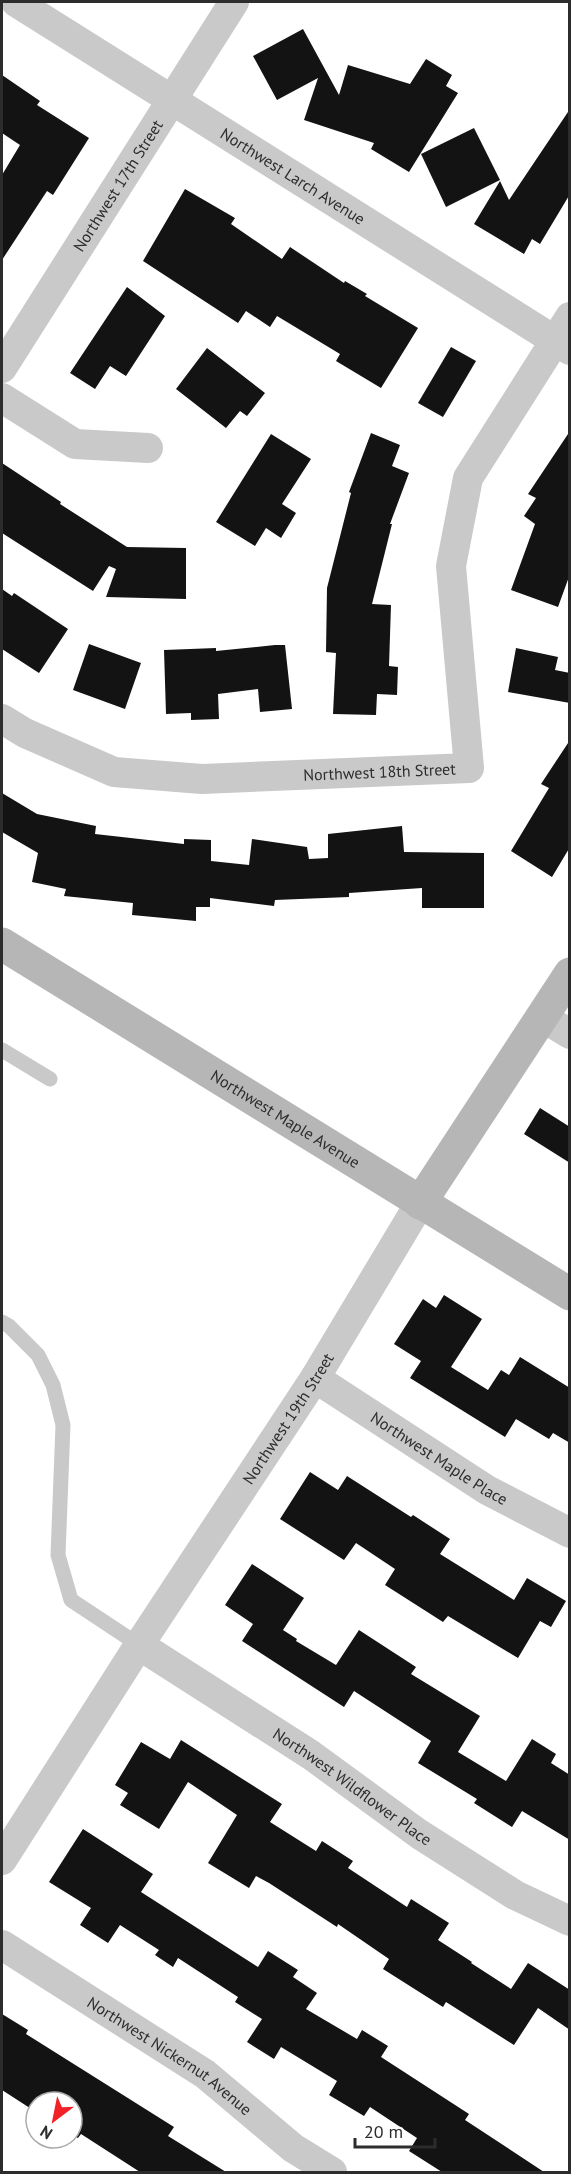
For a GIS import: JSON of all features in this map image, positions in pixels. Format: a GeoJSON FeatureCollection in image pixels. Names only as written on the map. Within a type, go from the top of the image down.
{"type":"FeatureCollection","features":[{"type":"Feature","properties":{"kind":"main road","name":"Northwest Maple Avenue"},"geometry":{"type":"LineString","coordinates":[[2,944],[570,1294]]}},
{"type":"Feature","properties":{"kind":"main road","name":"Northwest 19th Street"},"geometry":{"type":"LineString","coordinates":[[420,1203],[556,1025],[570,974]]}},
{"type":"Feature","properties":{"kind":"street","name":"Northwest Larch Avenue"},"geometry":{"type":"LineString","coordinates":[[16,2],[171,100],[564,336]]}},
{"type":"Feature","properties":{"kind":"street","name":"Northwest 17th Street"},"geometry":{"type":"LineString","coordinates":[[2,368],[234,2]]}},
{"type":"Feature","properties":{"kind":"street","name":"Northwest 18th Street"},"geometry":{"type":"LineString","coordinates":[[2,719],[25,733],[114,772],[202,779],[469,768],[451,566],[468,478],[564,336]]}},
{"type":"Feature","properties":{"kind":"street"},"geometry":{"type":"LineString","coordinates":[[2,398],[75,444],[148,448]]}},
{"type":"Feature","properties":{"kind":"street","name":"Northwest 19th Street"},"geometry":{"type":"LineString","coordinates":[[2,1860],[139,1645],[315,1378],[420,1203]]}},
{"type":"Feature","properties":{"kind":"street","name":"Northwest Maple Place"},"geometry":{"type":"LineString","coordinates":[[315,1378],[487,1490],[570,1533]]}},
{"type":"Feature","properties":{"kind":"street","name":"Northwest Wildflower Place"},"geometry":{"type":"LineString","coordinates":[[139,1645],[311,1755],[418,1834],[515,1895],[570,1921]]}},
{"type":"Feature","properties":{"kind":"street","name":"Northwest Nickernut Avenue"},"geometry":{"type":"LineString","coordinates":[[2,1945],[205,2074],[293,2148],[332,2172]]}},
{"type":"Feature","properties":{"kind":"lane"},"geometry":{"type":"LineString","coordinates":[[2,1050],[50,1079]]}},
{"type":"Feature","properties":{"kind":"lane"},"geometry":{"type":"LineString","coordinates":[[2,1322],[39,1355],[53,1385],[63,1425],[58,1555],[71,1600],[139,1645]]}},
{"type":"Feature","properties":{"kind":"building"},"geometry":{"type":"Polygon","coordinates":[[[303,29],[339,95],[348,65],[410,84],[426,59],[452,75],[446,86],[458,93],[409,172],[371,149],[374,143],[304,120],[318,78],[277,100],[253,56],[303,29]]]}},
{"type":"Feature","properties":{"kind":"building"},"geometry":{"type":"Polygon","coordinates":[[[2,75],[40,101],[37,105],[89,138],[53,195],[47,191],[2,260],[2,175],[20,145],[2,133],[2,75]]]}},
{"type":"Feature","properties":{"kind":"building"},"geometry":{"type":"Polygon","coordinates":[[[570,109],[570,194],[540,244],[532,239],[524,254],[474,224],[500,181],[509,200],[570,109]]]}},
{"type":"Feature","properties":{"kind":"building"},"geometry":{"type":"Polygon","coordinates":[[[474,128],[500,180],[446,207],[421,154],[474,128]]]}},
{"type":"Feature","properties":{"kind":"building"},"geometry":{"type":"Polygon","coordinates":[[[185,189],[235,218],[231,224],[282,259],[290,247],[418,328],[381,388],[336,361],[340,354],[277,316],[270,327],[246,311],[238,323],[143,261],[185,189]]]}},
{"type":"Feature","properties":{"kind":"building"},"geometry":{"type":"Polygon","coordinates":[[[127,287],[165,316],[126,376],[110,366],[95,389],[70,373],[127,287]]]}},
{"type":"Feature","properties":{"kind":"building"},"geometry":{"type":"Polygon","coordinates":[[[451,347],[476,361],[443,417],[418,403],[451,347]]]}},
{"type":"Feature","properties":{"kind":"building"},"geometry":{"type":"Polygon","coordinates":[[[207,348],[265,393],[247,416],[240,411],[226,428],[176,389],[207,348]]]}},
{"type":"Feature","properties":{"kind":"building"},"geometry":{"type":"Polygon","coordinates":[[[570,431],[570,574],[558,607],[511,590],[535,524],[524,516],[536,498],[528,494],[570,431]]]}},
{"type":"Feature","properties":{"kind":"building"},"geometry":{"type":"Polygon","coordinates":[[[371,433],[400,445],[392,466],[409,473],[390,524],[392,524],[372,604],[391,605],[389,666],[398,667],[397,695],[377,694],[376,715],[333,714],[336,653],[326,652],[327,588],[351,493],[349,492],[371,433]]]}},
{"type":"Feature","properties":{"kind":"building"},"geometry":{"type":"Polygon","coordinates":[[[271,434],[311,459],[282,504],[296,513],[281,538],[266,528],[255,546],[216,522],[271,434]]]}},
{"type":"Feature","properties":{"kind":"building"},"geometry":{"type":"Polygon","coordinates":[[[2,463],[127,547],[186,548],[186,599],[106,597],[116,569],[109,566],[93,591],[2,533],[2,463]]]}},
{"type":"Feature","properties":{"kind":"building"},"geometry":{"type":"Polygon","coordinates":[[[2,589],[12,596],[14,593],[68,629],[39,673],[2,649],[2,589]]]}},
{"type":"Feature","properties":{"kind":"building"},"geometry":{"type":"Polygon","coordinates":[[[89,644],[141,663],[125,709],[73,690],[89,644]]]}},
{"type":"Feature","properties":{"kind":"building"},"geometry":{"type":"Polygon","coordinates":[[[285,645],[292,709],[260,712],[258,689],[218,694],[219,719],[191,720],[191,713],[166,714],[164,650],[216,648],[216,651],[285,645]]]}},
{"type":"Feature","properties":{"kind":"building"},"geometry":{"type":"Polygon","coordinates":[[[516,648],[558,657],[555,670],[570,673],[570,703],[508,692],[516,648]]]}},
{"type":"Feature","properties":{"kind":"building"},"geometry":{"type":"Polygon","coordinates":[[[570,740],[570,847],[552,877],[511,851],[549,788],[541,784],[570,740]]]}},
{"type":"Feature","properties":{"kind":"building"},"geometry":{"type":"Polygon","coordinates":[[[2,793],[37,814],[96,826],[95,834],[184,844],[184,839],[211,840],[211,861],[249,865],[252,839],[307,847],[309,859],[328,858],[328,834],[402,826],[404,852],[484,853],[484,908],[422,908],[422,888],[349,893],[349,897],[275,900],[274,906],[210,898],[210,907],[196,907],[196,921],[132,915],[133,903],[64,896],[66,889],[32,882],[38,853],[2,832],[2,793]]]}},
{"type":"Feature","properties":{"kind":"building"},"geometry":{"type":"Polygon","coordinates":[[[540,1108],[570,1127],[570,1163],[524,1134],[540,1108]]]}},
{"type":"Feature","properties":{"kind":"building"},"geometry":{"type":"Polygon","coordinates":[[[444,1295],[482,1319],[451,1367],[488,1390],[501,1370],[509,1375],[520,1357],[570,1388],[570,1443],[553,1433],[549,1439],[516,1419],[505,1437],[410,1378],[421,1361],[394,1344],[423,1299],[436,1308],[444,1295]]]}},
{"type":"Feature","properties":{"kind":"building"},"geometry":{"type":"Polygon","coordinates":[[[310,1472],[338,1490],[347,1476],[411,1517],[413,1515],[450,1539],[440,1554],[514,1600],[527,1578],[566,1601],[551,1627],[540,1621],[518,1658],[448,1616],[443,1622],[385,1585],[395,1569],[356,1543],[344,1560],[280,1519],[310,1472]]]}},
{"type":"Feature","properties":{"kind":"building"},"geometry":{"type":"Polygon","coordinates":[[[252,1564],[304,1598],[283,1630],[297,1639],[296,1641],[336,1665],[359,1630],[416,1667],[411,1674],[480,1716],[458,1752],[506,1781],[532,1739],[556,1754],[551,1763],[570,1775],[570,1840],[522,1811],[512,1827],[474,1803],[477,1799],[418,1763],[431,1741],[354,1691],[344,1707],[242,1641],[253,1624],[225,1605],[252,1564]]]}},
{"type":"Feature","properties":{"kind":"building"},"geometry":{"type":"Polygon","coordinates":[[[181,1740],[282,1804],[270,1822],[316,1851],[322,1841],[353,1861],[348,1868],[407,1907],[411,1899],[449,1923],[438,1940],[511,1989],[528,1963],[570,1990],[570,2030],[538,2008],[514,2045],[446,2002],[443,2007],[383,1969],[389,1959],[338,1924],[337,1927],[256,1876],[249,1888],[208,1863],[237,1815],[188,1782],[159,1829],[120,1805],[128,1793],[115,1785],[141,1742],[170,1759],[181,1740]]]}},
{"type":"Feature","properties":{"kind":"building"},"geometry":{"type":"Polygon","coordinates":[[[83,1829],[153,1874],[141,1892],[258,1967],[268,1951],[298,1970],[293,1977],[317,1993],[306,2009],[357,2039],[362,2030],[388,2046],[381,2057],[469,2114],[465,2120],[544,2172],[442,2172],[409,2151],[417,2138],[370,2107],[364,2116],[329,2095],[337,2081],[281,2047],[274,2059],[247,2042],[262,2019],[235,2002],[238,1997],[178,1958],[173,1967],[155,1955],[159,1950],[120,1925],[108,1943],[80,1925],[91,1908],[49,1882],[83,1829]]]}},
{"type":"Feature","properties":{"kind":"building"},"geometry":{"type":"Polygon","coordinates":[[[2,2014],[28,2030],[26,2034],[174,2127],[168,2136],[226,2172],[140,2172],[84,2136],[84,2090],[24,2090],[24,2104],[2,2090],[2,2014]]]}}]}
